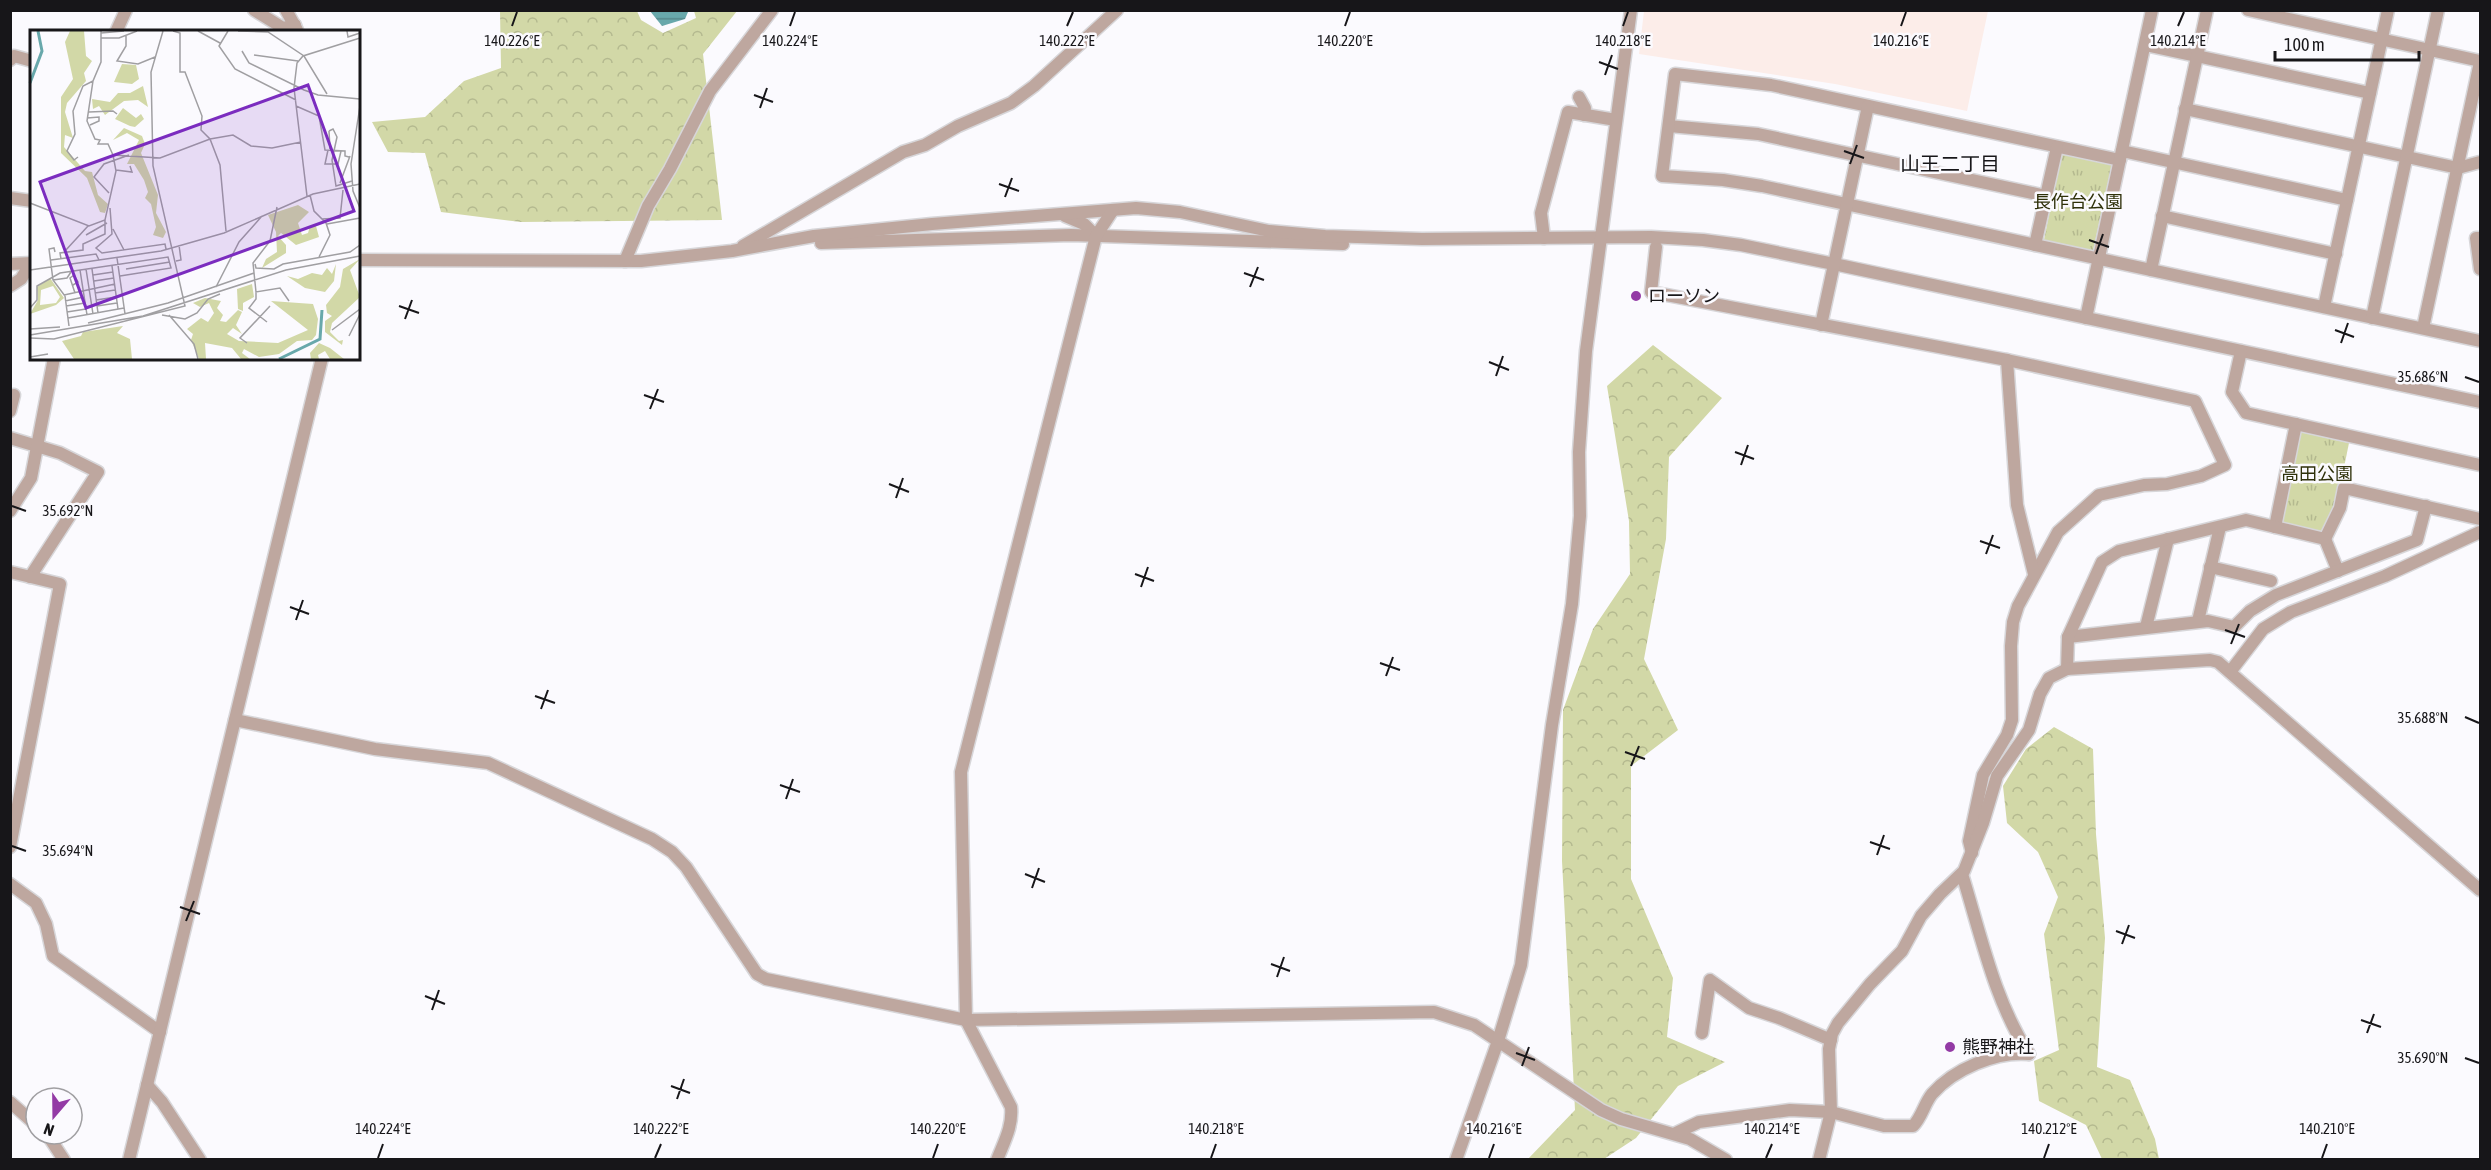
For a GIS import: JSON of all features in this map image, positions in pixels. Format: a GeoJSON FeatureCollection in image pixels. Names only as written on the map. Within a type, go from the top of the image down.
{"type":"FeatureCollection","features":[{"type":"Feature","properties":{"kind":"street"},"geometry":{"type":"LineString","coordinates":[[117,30],[126,10]]}},
{"type":"Feature","properties":{"kind":"street"},"geometry":{"type":"LineString","coordinates":[[254,10],[283,28],[296,28],[286,10]]}},
{"type":"Feature","properties":{"kind":"street"},"geometry":{"type":"LineString","coordinates":[[625,261],[648,206],[670,169],[710,91],[772,10]]}},
{"type":"Feature","properties":{"kind":"street"},"geometry":{"type":"LineString","coordinates":[[732,252],[903,152],[925,146],[958,126],[1011,103],[1034,86],[1117,10]]}},
{"type":"Feature","properties":{"kind":"street"},"geometry":{"type":"LineString","coordinates":[[1456,1160],[1498,1041],[1521,965],[1552,725],[1572,604],[1580,516],[1579,452],[1582,398],[1630,10]]}},
{"type":"Feature","properties":{"kind":"street"},"geometry":{"type":"LineString","coordinates":[[2086,318],[2152,10]]}},
{"type":"Feature","properties":{"kind":"street"},"geometry":{"type":"LineString","coordinates":[[2151,270],[2207,10]]}},
{"type":"Feature","properties":{"kind":"street"},"geometry":{"type":"LineString","coordinates":[[2248,10],[2481,61],[2477,96],[2458,168],[2423,328]]}},
{"type":"Feature","properties":{"kind":"street"},"geometry":{"type":"LineString","coordinates":[[2324,307],[2388,10]]}},
{"type":"Feature","properties":{"kind":"street"},"geometry":{"type":"LineString","coordinates":[[2372,318],[2438,10]]}},
{"type":"Feature","properties":{"kind":"street"},"geometry":{"type":"LineString","coordinates":[[2145,45],[2370,93]]}},
{"type":"Feature","properties":{"kind":"street"},"geometry":{"type":"LineString","coordinates":[[10,60],[14,56],[30,60]]}},
{"type":"Feature","properties":{"kind":"street"},"geometry":{"type":"LineString","coordinates":[[2348,200],[2174,162],[2057,147],[1771,85],[1675,74],[1662,176],[1752,184],[2481,341]]}},
{"type":"Feature","properties":{"kind":"street"},"geometry":{"type":"LineString","coordinates":[[1579,97],[1585,108],[1584,115]]}},
{"type":"Feature","properties":{"kind":"street"},"geometry":{"type":"LineString","coordinates":[[1821,325],[1868,106]]}},
{"type":"Feature","properties":{"kind":"street"},"geometry":{"type":"LineString","coordinates":[[2185,109],[2458,168],[2481,162]]}},
{"type":"Feature","properties":{"kind":"street"},"geometry":{"type":"LineString","coordinates":[[1544,238],[1541,213],[1568,112],[1616,120]]}},
{"type":"Feature","properties":{"kind":"street"},"geometry":{"type":"LineString","coordinates":[[1669,126],[1758,134],[2046,196]]}},
{"type":"Feature","properties":{"kind":"street"},"geometry":{"type":"LineString","coordinates":[[2036,245],[2057,147]]}},
{"type":"Feature","properties":{"kind":"street"},"geometry":{"type":"LineString","coordinates":[[10,198],[30,198]]}},
{"type":"Feature","properties":{"kind":"street"},"geometry":{"type":"LineString","coordinates":[[360,260],[625,261],[676,258],[732,252],[814,236],[1137,208],[1180,212],[1269,231],[1325,236],[1651,237],[1703,240],[1741,244],[2481,402]]}},
{"type":"Feature","properties":{"kind":"street"},"geometry":{"type":"LineString","coordinates":[[996,1160],[1011,1126],[1011,1107],[966,1020],[961,772],[1096,236],[1113,210]]}},
{"type":"Feature","properties":{"kind":"street"},"geometry":{"type":"LineString","coordinates":[[1062,214],[1084,224],[1096,236]]}},
{"type":"Feature","properties":{"kind":"street"},"geometry":{"type":"LineString","coordinates":[[2162,216],[2336,254]]}},
{"type":"Feature","properties":{"kind":"street"},"geometry":{"type":"LineString","coordinates":[[769,244],[1096,236],[1327,244],[1399,243],[1422,238]]}},
{"type":"Feature","properties":{"kind":"street"},"geometry":{"type":"LineString","coordinates":[[2481,238],[2476,238],[2481,269]]}},
{"type":"Feature","properties":{"kind":"street"},"geometry":{"type":"LineString","coordinates":[[1656,247],[1651,292],[2007,360],[2195,401],[2225,465],[2200,476],[2167,484],[2145,485],[2098,495],[2058,532],[2018,606],[2013,622],[2011,646],[2012,720],[2007,735],[1983,775],[1969,841],[1972,853]]}},
{"type":"Feature","properties":{"kind":"street"},"geometry":{"type":"LineString","coordinates":[[10,264],[30,263]]}},
{"type":"Feature","properties":{"kind":"street"},"geometry":{"type":"LineString","coordinates":[[10,286],[21,279],[30,266]]}},
{"type":"Feature","properties":{"kind":"street"},"geometry":{"type":"LineString","coordinates":[[2241,351],[2232,393],[2246,413],[2481,465]]}},
{"type":"Feature","properties":{"kind":"street"},"geometry":{"type":"LineString","coordinates":[[10,511],[31,478],[54,360]]}},
{"type":"Feature","properties":{"kind":"street"},"geometry":{"type":"LineString","coordinates":[[129,1160],[322,360]]}},
{"type":"Feature","properties":{"kind":"street"},"geometry":{"type":"LineString","coordinates":[[2007,360],[2017,505],[2034,574]]}},
{"type":"Feature","properties":{"kind":"street"},"geometry":{"type":"LineString","coordinates":[[10,411],[14,395]]}},
{"type":"Feature","properties":{"kind":"street"},"geometry":{"type":"LineString","coordinates":[[2275,527],[2296,424]]}},
{"type":"Feature","properties":{"kind":"street"},"geometry":{"type":"LineString","coordinates":[[10,438],[60,453],[98,472],[30,577]]}},
{"type":"Feature","properties":{"kind":"street"},"geometry":{"type":"LineString","coordinates":[[2338,571],[2325,538],[2337,515],[2344,488],[2481,519]]}},
{"type":"Feature","properties":{"kind":"street"},"geometry":{"type":"LineString","coordinates":[[2068,637],[2198,621],[2234,627],[2250,611],[2276,595],[2418,540],[2426,506]]}},
{"type":"Feature","properties":{"kind":"street"},"geometry":{"type":"LineString","coordinates":[[2067,669],[2068,637],[2102,562],[2119,551],[2246,520],[2325,538]]}},
{"type":"Feature","properties":{"kind":"street"},"geometry":{"type":"LineString","coordinates":[[2198,621],[2220,527]]}},
{"type":"Feature","properties":{"kind":"street"},"geometry":{"type":"LineString","coordinates":[[2230,672],[2263,629],[2291,612],[2385,576],[2481,532]]}},
{"type":"Feature","properties":{"kind":"street"},"geometry":{"type":"LineString","coordinates":[[2146,627],[2168,539]]}},
{"type":"Feature","properties":{"kind":"street"},"geometry":{"type":"LineString","coordinates":[[2210,567],[2271,581]]}},
{"type":"Feature","properties":{"kind":"street"},"geometry":{"type":"LineString","coordinates":[[10,572],[60,584],[10,847]]}},
{"type":"Feature","properties":{"kind":"street"},"geometry":{"type":"LineString","coordinates":[[1820,1160],[1831,1112],[1829,1049],[1838,1023],[1870,984],[1902,951],[1921,916],[1962,874],[1972,853],[1997,776],[2030,730],[2040,694],[2049,678],[2067,669],[2210,660],[2218,662],[2481,891]]}},
{"type":"Feature","properties":{"kind":"street"},"geometry":{"type":"LineString","coordinates":[[235,720],[375,749],[488,763],[652,839],[672,852],[686,867],[757,974],[766,979],[966,1020],[1418,1011],[1450,1016],[1474,1025],[1600,1110],[1621,1119],[1690,1138],[1726,1160]]}},
{"type":"Feature","properties":{"kind":"street"},"geometry":{"type":"LineString","coordinates":[[1676,1133],[1699,1122],[1790,1110],[1831,1112],[1884,1126],[1913,1126],[1920,1118],[1931,1095],[1948,1079],[1983,1061],[2003,1054],[2029,1054],[2014,1030],[2001,1000],[1962,874]]}},
{"type":"Feature","properties":{"kind":"street"},"geometry":{"type":"LineString","coordinates":[[10,884],[36,903],[46,924],[53,956],[160,1032]]}},
{"type":"Feature","properties":{"kind":"street"},"geometry":{"type":"LineString","coordinates":[[1702,1033],[1710,980],[1749,1008],[1831,1040]]}},
{"type":"Feature","properties":{"kind":"street"},"geometry":{"type":"LineString","coordinates":[[147,1085],[162,1102],[200,1160]]}},
{"type":"Feature","properties":{"kind":"street"},"geometry":{"type":"LineString","coordinates":[[10,1102],[24,1114]]}},
{"type":"Feature","properties":{"kind":"street"},"geometry":{"type":"LineString","coordinates":[[55,1146],[64,1160]]}},
{"type":"Feature","properties":{"kind":"shaded area"},"geometry":{"type":"Polygon","coordinates":[[[1644,10],[1988,11],[1967,111],[1835,84],[1639,54],[1644,10]]]}},
{"type":"Feature","properties":{"kind":"green space"},"geometry":{"type":"Polygon","coordinates":[[[500,11],[637,11],[641,20],[663,33],[696,18],[694,11],[737,11],[703,54],[722,220],[521,222],[441,212],[425,153],[388,152],[372,122],[425,117],[464,81],[501,68],[500,11]]]}},
{"type":"Feature","properties":{"kind":"green space","name":"長作台公園"},"geometry":{"type":"Polygon","coordinates":[[[2061,153],[2112,164],[2093,251],[2044,240],[2061,153]]]}},
{"type":"Feature","properties":{"kind":"green space"},"geometry":{"type":"Polygon","coordinates":[[[1653,345],[1722,398],[1669,457],[1666,539],[1644,659],[1678,730],[1631,766],[1631,879],[1673,978],[1667,1037],[1725,1062],[1678,1086],[1636,1138],[1604,1159],[1527,1160],[1575,1110],[1562,861],[1563,710],[1593,629],[1630,574],[1629,521],[1607,386],[1653,345]]]}},
{"type":"Feature","properties":{"kind":"green space","name":"高田公園"},"geometry":{"type":"Polygon","coordinates":[[[2300,432],[2349,443],[2336,506],[2325,530],[2320,532],[2281,523],[2300,432]]]}},
{"type":"Feature","properties":{"kind":"green space"},"geometry":{"type":"Polygon","coordinates":[[[2054,727],[2093,749],[2096,834],[2105,938],[2097,1067],[2130,1080],[2155,1139],[2159,1159],[2102,1159],[2086,1125],[2039,1101],[2034,1061],[2059,1050],[2044,934],[2058,897],[2038,852],[2007,823],[2003,786],[2026,749],[2054,727]]]}},
{"type":"Feature","properties":{"kind":"water"},"geometry":{"type":"Polygon","coordinates":[[[650,11],[688,12],[685,19],[662,26],[650,11]]]}},
{"type":"Feature","properties":{"kind":"place","name":"ローソン"},"geometry":{"type":"Point","coordinates":[1636,296]}},
{"type":"Feature","properties":{"kind":"place","name":"熊野神社"},"geometry":{"type":"Point","coordinates":[1950,1047]}},
{"type":"Feature","properties":{"kind":"district","name":"山王二丁目"},"geometry":{"type":"Point","coordinates":[1950,164]}}]}
